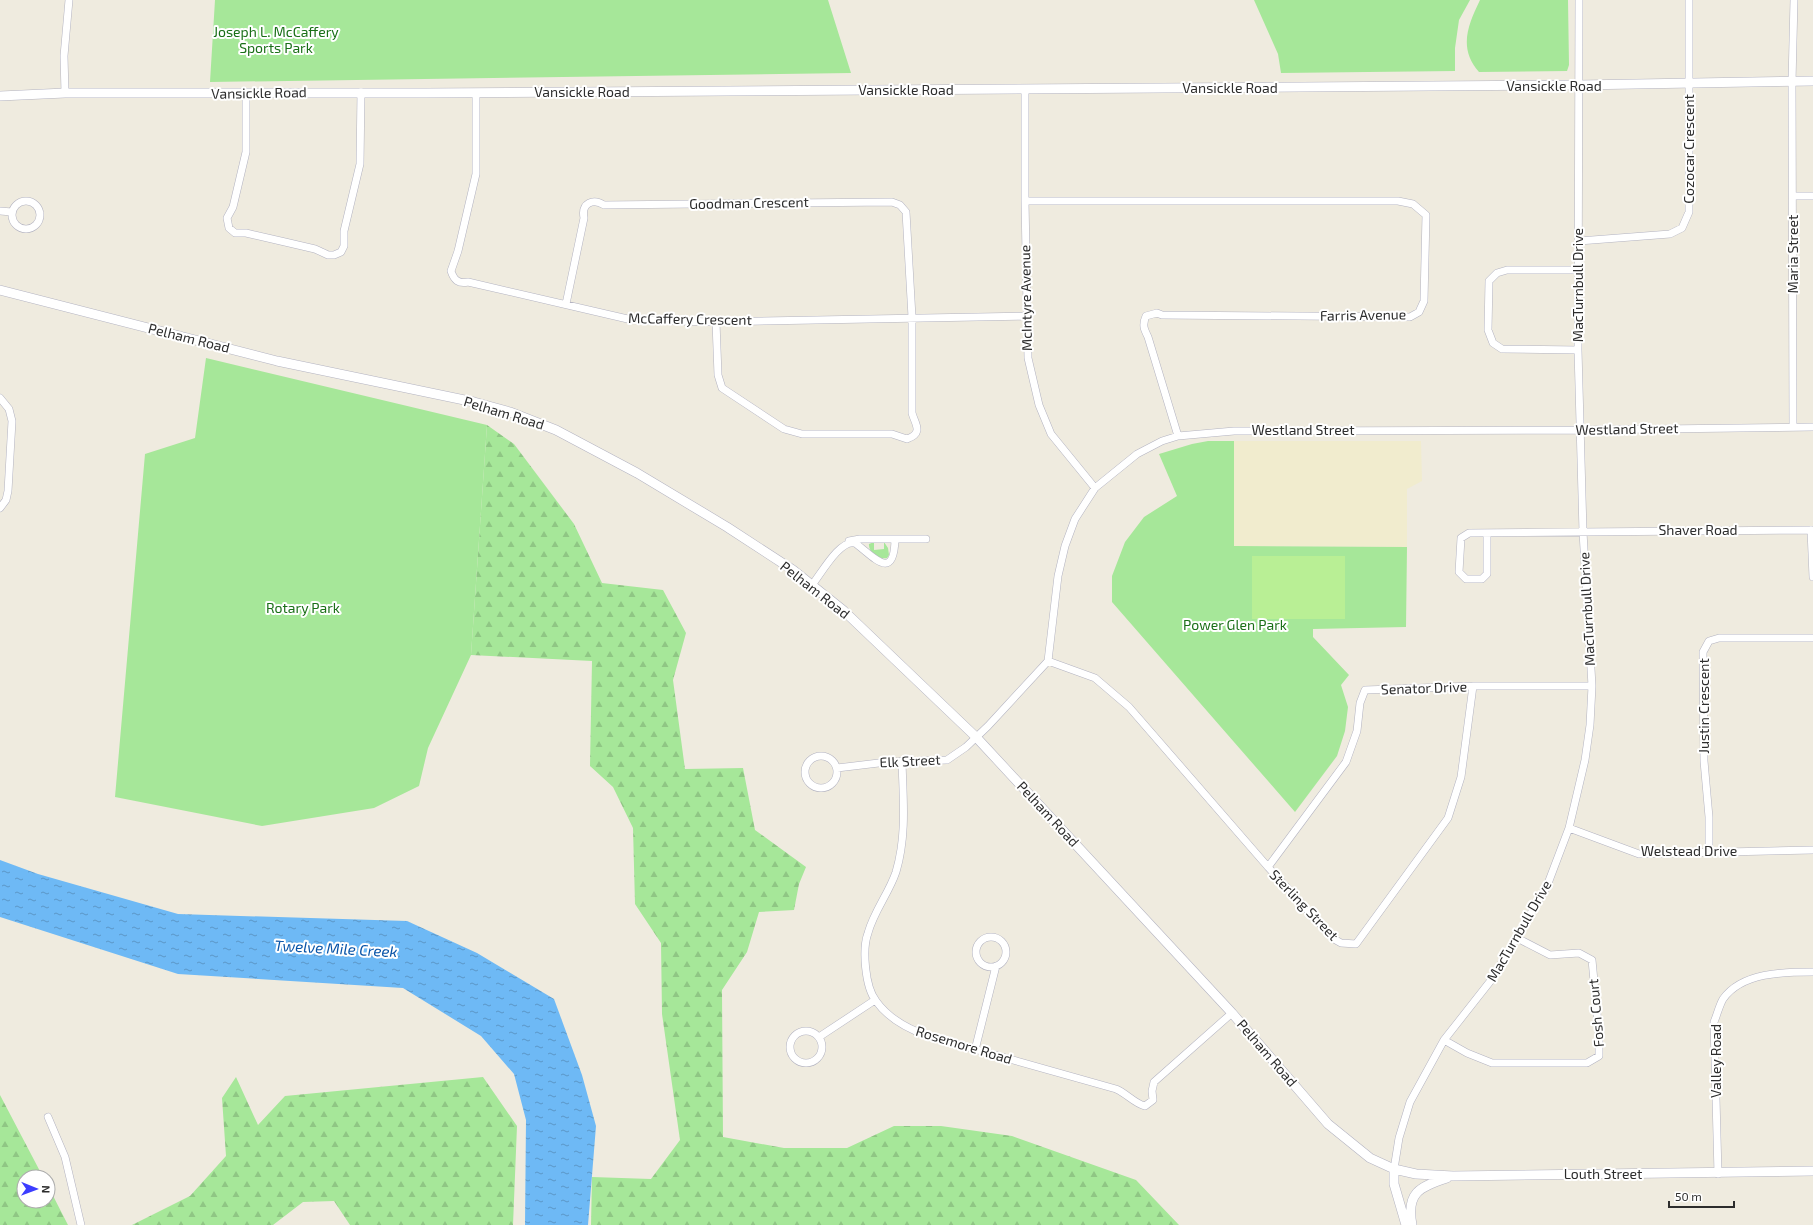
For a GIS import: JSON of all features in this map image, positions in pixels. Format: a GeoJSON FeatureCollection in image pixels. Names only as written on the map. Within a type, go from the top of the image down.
{"type":"FeatureCollection","features":[{"type":"Feature","properties":{"kind":"main road","name":"Vansickle Road"},"geometry":{"type":"LineString","coordinates":[[0,96],[64,93],[476,93],[1579,85],[1813,81]]}},
{"type":"Feature","properties":{"kind":"main road","name":"Pelham Road"},"geometry":{"type":"LineString","coordinates":[[0,290],[277,361],[474,402],[527,418],[556,430],[637,474],[739,534],[812,585],[844,611],[976,737],[1232,1013],[1328,1124],[1370,1158],[1394,1169]]}},
{"type":"Feature","properties":{"kind":"main road","name":"Louth Street"},"geometry":{"type":"LineString","coordinates":[[1394,1169],[1416,1174],[1453,1176],[1813,1172]]}},
{"type":"Feature","properties":{"kind":"main road"},"geometry":{"type":"LineString","coordinates":[[1394,1169],[1394,1184],[1406,1225]]}},
{"type":"Feature","properties":{"kind":"main road"},"geometry":{"type":"LineString","coordinates":[[1412,1225],[1410,1212],[1412,1199],[1424,1185],[1453,1176]]}},
{"type":"Feature","properties":{"kind":"street"},"geometry":{"type":"LineString","coordinates":[[64,93],[68,0]]}},
{"type":"Feature","properties":{"kind":"street","name":"MacTurnbull Drive"},"geometry":{"type":"LineString","coordinates":[[1394,1169],[1399,1138],[1410,1102],[1444,1040],[1492,979],[1547,886],[1568,828],[1586,760],[1592,686],[1583,532],[1578,350],[1579,0]]}},
{"type":"Feature","properties":{"kind":"street","name":"Cozocar Crescent"},"geometry":{"type":"LineString","coordinates":[[1578,241],[1670,234],[1682,228],[1689,212],[1689,0]]}},
{"type":"Feature","properties":{"kind":"street","name":"Maria Street"},"geometry":{"type":"LineString","coordinates":[[1793,427],[1792,82],[1794,0]]}},
{"type":"Feature","properties":{"kind":"street","name":"McIntyre Avenue"},"geometry":{"type":"LineString","coordinates":[[1025,89],[1026,316],[1028,358],[1039,405],[1051,434],[1095,488]]}},
{"type":"Feature","properties":{"kind":"street"},"geometry":{"type":"LineString","coordinates":[[246,94],[246,152],[233,207],[228,218],[229,228],[235,233],[246,233],[285,242],[331,256],[341,252],[344,246],[344,231],[359,168],[361,92]]}},
{"type":"Feature","properties":{"kind":"street","name":"McCaffery Crescent"},"geometry":{"type":"LineString","coordinates":[[476,93],[476,174],[458,251],[452,266],[453,275],[460,283],[468,282],[632,320],[716,322],[912,317],[1026,316]]}},
{"type":"Feature","properties":{"kind":"street"},"geometry":{"type":"LineString","coordinates":[[1793,196],[1813,196]]}},
{"type":"Feature","properties":{"kind":"street"},"geometry":{"type":"LineString","coordinates":[[29,201],[39,208],[40,217],[36,225],[28,229],[24,229],[16,225],[12,212],[20,202],[29,201]]}},
{"type":"Feature","properties":{"kind":"street","name":"Goodman Crescent"},"geometry":{"type":"LineString","coordinates":[[566,304],[584,218],[584,210],[586,205],[591,202],[617,205],[870,201],[892,202],[900,205],[906,212],[912,317]]}},
{"type":"Feature","properties":{"kind":"street","name":"Farris Avenue"},"geometry":{"type":"LineString","coordinates":[[1025,201],[1398,201],[1413,204],[1426,215],[1424,302],[1419,312],[1410,316],[1162,315],[1157,313],[1146,316],[1143,323],[1144,330],[1148,337],[1178,436]]}},
{"type":"Feature","properties":{"kind":"street"},"geometry":{"type":"LineString","coordinates":[[0,211],[12,212]]}},
{"type":"Feature","properties":{"kind":"street"},"geometry":{"type":"LineString","coordinates":[[1578,350],[1502,348],[1493,343],[1488,330],[1488,309],[1489,281],[1497,273],[1507,270],[1579,270]]}},
{"type":"Feature","properties":{"kind":"street"},"geometry":{"type":"LineString","coordinates":[[716,322],[718,375],[722,388],[784,429],[802,434],[892,434],[907,439],[915,433],[918,426],[912,413],[912,317]]}},
{"type":"Feature","properties":{"kind":"street"},"geometry":{"type":"LineString","coordinates":[[0,398],[9,409],[12,421],[8,491],[6,500],[0,508]]}},
{"type":"Feature","properties":{"kind":"street","name":"Westland Street"},"geometry":{"type":"LineString","coordinates":[[1048,661],[1058,576],[1065,546],[1075,519],[1095,488],[1137,454],[1162,441],[1178,436],[1234,430],[1580,430],[1813,427]]}},
{"type":"Feature","properties":{"kind":"street"},"geometry":{"type":"LineString","coordinates":[[1812,530],[1813,577]]}},
{"type":"Feature","properties":{"kind":"street","name":"Shaver Road"},"geometry":{"type":"LineString","coordinates":[[1487,534],[1487,574],[1482,579],[1466,579],[1459,572],[1461,538],[1469,533],[1812,530]]}},
{"type":"Feature","properties":{"kind":"street"},"geometry":{"type":"LineString","coordinates":[[812,585],[842,546],[849,541],[855,539],[926,538]]}},
{"type":"Feature","properties":{"kind":"street"},"geometry":{"type":"LineString","coordinates":[[842,546],[849,542],[854,542],[878,562],[886,562],[894,554],[894,539]]}},
{"type":"Feature","properties":{"kind":"street","name":"Justin Crescent"},"geometry":{"type":"LineString","coordinates":[[1709,852],[1709,817],[1704,761],[1703,652],[1709,641],[1719,638],[1813,638]]}},
{"type":"Feature","properties":{"kind":"street"},"geometry":{"type":"LineString","coordinates":[[976,737],[1048,661]]}},
{"type":"Feature","properties":{"kind":"street","name":"Sterling Street"},"geometry":{"type":"LineString","coordinates":[[1048,661],[1095,678],[1129,707],[1268,867],[1334,939],[1342,943],[1356,944],[1448,818],[1461,777],[1473,686]]}},
{"type":"Feature","properties":{"kind":"street","name":"Senator Drive"},"geometry":{"type":"LineString","coordinates":[[1268,867],[1346,762],[1357,731],[1360,703],[1366,690],[1473,686],[1592,686]]}},
{"type":"Feature","properties":{"kind":"street","name":"Elk Street"},"geometry":{"type":"LineString","coordinates":[[837,768],[902,760],[947,760],[976,737]]}},
{"type":"Feature","properties":{"kind":"street"},"geometry":{"type":"LineString","coordinates":[[816,757],[826,757],[831,760],[837,768],[837,774],[833,784],[823,789],[813,787],[806,778],[805,768],[807,763],[816,757]]}},
{"type":"Feature","properties":{"kind":"street","name":"Rosemore Road"},"geometry":{"type":"LineString","coordinates":[[902,760],[904,826],[902,847],[893,879],[872,921],[865,946],[865,967],[875,1000],[892,1017],[912,1029],[975,1050],[1116,1089],[1124,1092],[1145,1106],[1153,1100],[1152,1091],[1154,1082],[1232,1013]]}},
{"type":"Feature","properties":{"kind":"street","name":"Welstead Drive"},"geometry":{"type":"LineString","coordinates":[[1568,828],[1639,854],[1813,850]]}},
{"type":"Feature","properties":{"kind":"street"},"geometry":{"type":"LineString","coordinates":[[975,1050],[996,966],[1004,960],[1006,955],[1005,946],[1002,942],[994,937],[984,938],[980,941],[976,950],[978,960],[986,966],[996,966]]}},
{"type":"Feature","properties":{"kind":"street","name":"Fosh Court"},"geometry":{"type":"LineString","coordinates":[[1444,1040],[1467,1053],[1492,1063],[1587,1063],[1599,1056],[1599,1034],[1592,960],[1579,953],[1550,955],[1517,938]]}},
{"type":"Feature","properties":{"kind":"street","name":"Valley Road"},"geometry":{"type":"LineString","coordinates":[[1718,1174],[1714,1022],[1724,999],[1737,986],[1748,980],[1779,973],[1813,972]]}},
{"type":"Feature","properties":{"kind":"street"},"geometry":{"type":"LineString","coordinates":[[819,1037],[875,1000]]}},
{"type":"Feature","properties":{"kind":"street"},"geometry":{"type":"LineString","coordinates":[[801,1032],[811,1032],[819,1037],[822,1052],[816,1061],[811,1063],[801,1063],[792,1057],[790,1042],[796,1034],[801,1032]]}},
{"type":"Feature","properties":{"kind":"street"},"geometry":{"type":"LineString","coordinates":[[48,1117],[65,1157],[81,1225]]}},
{"type":"Feature","properties":{"kind":"shaded area"},"geometry":{"type":"Polygon","coordinates":[[[1234,441],[1421,441],[1422,481],[1407,489],[1407,547],[1234,546],[1234,441]]]}},
{"type":"Feature","properties":{"kind":"green space","name":"Joseph L. McCaffery Sports Park"},"geometry":{"type":"Polygon","coordinates":[[[215,0],[828,0],[851,73],[210,82],[215,0]]]}},
{"type":"Feature","properties":{"kind":"green space"},"geometry":{"type":"Polygon","coordinates":[[[1254,0],[1470,0],[1459,20],[1455,48],[1455,71],[1281,73],[1278,54],[1254,0]]]}},
{"type":"Feature","properties":{"kind":"green space"},"geometry":{"type":"Polygon","coordinates":[[[1480,0],[1568,0],[1569,65],[1567,71],[1479,72],[1469,54],[1467,36],[1472,18],[1480,0]]]}},
{"type":"Feature","properties":{"kind":"green space","name":"Rotary Park"},"geometry":{"type":"Polygon","coordinates":[[[206,358],[487,425],[471,655],[428,748],[419,786],[374,808],[262,826],[115,797],[145,454],[195,438],[206,358]]]}},
{"type":"Feature","properties":{"kind":"green space"},"geometry":{"type":"Polygon","coordinates":[[[487,425],[514,444],[574,524],[602,583],[663,590],[686,633],[673,680],[685,769],[743,768],[755,830],[806,867],[799,884],[794,910],[759,912],[747,952],[722,990],[723,1137],[784,1148],[847,1148],[894,1126],[941,1126],[1012,1136],[1136,1180],[1179,1225],[591,1225],[592,1177],[651,1179],[680,1140],[662,1014],[661,943],[635,904],[633,828],[613,787],[590,766],[592,661],[471,655],[487,425]]]}},
{"type":"Feature","properties":{"kind":"green space","name":"Power Glen Park"},"geometry":{"type":"Polygon","coordinates":[[[1208,441],[1234,441],[1234,546],[1407,547],[1406,627],[1313,629],[1313,637],[1349,675],[1341,685],[1348,707],[1345,731],[1337,756],[1295,812],[1112,602],[1112,576],[1125,542],[1144,517],[1177,496],[1159,454],[1192,444],[1208,441]]]}},
{"type":"Feature","properties":{"kind":"green space"},"geometry":{"type":"Polygon","coordinates":[[[874,542],[874,550],[884,549],[884,542],[888,548],[889,555],[887,558],[878,557],[870,550],[869,544],[874,542]]]}},
{"type":"Feature","properties":{"kind":"green space"},"geometry":{"type":"Polygon","coordinates":[[[1252,556],[1345,556],[1345,619],[1252,619],[1252,556]]]}},
{"type":"Feature","properties":{"kind":"green space"},"geometry":{"type":"Polygon","coordinates":[[[236,1077],[258,1125],[285,1096],[483,1077],[517,1126],[513,1225],[350,1225],[334,1201],[303,1202],[273,1225],[132,1225],[190,1196],[226,1156],[222,1098],[236,1077]]]}},
{"type":"Feature","properties":{"kind":"green space"},"geometry":{"type":"Polygon","coordinates":[[[0,1095],[39,1169],[16,1169],[16,1209],[56,1209],[56,1202],[68,1225],[0,1225],[0,1095]]]}},
{"type":"Feature","properties":{"kind":"water","name":"Twelve Mile Creek"},"geometry":{"type":"Polygon","coordinates":[[[0,860],[38,874],[178,914],[407,921],[477,953],[554,999],[582,1075],[596,1126],[588,1225],[525,1225],[526,1120],[514,1074],[481,1036],[403,988],[178,974],[0,917],[0,860]]]}}]}
